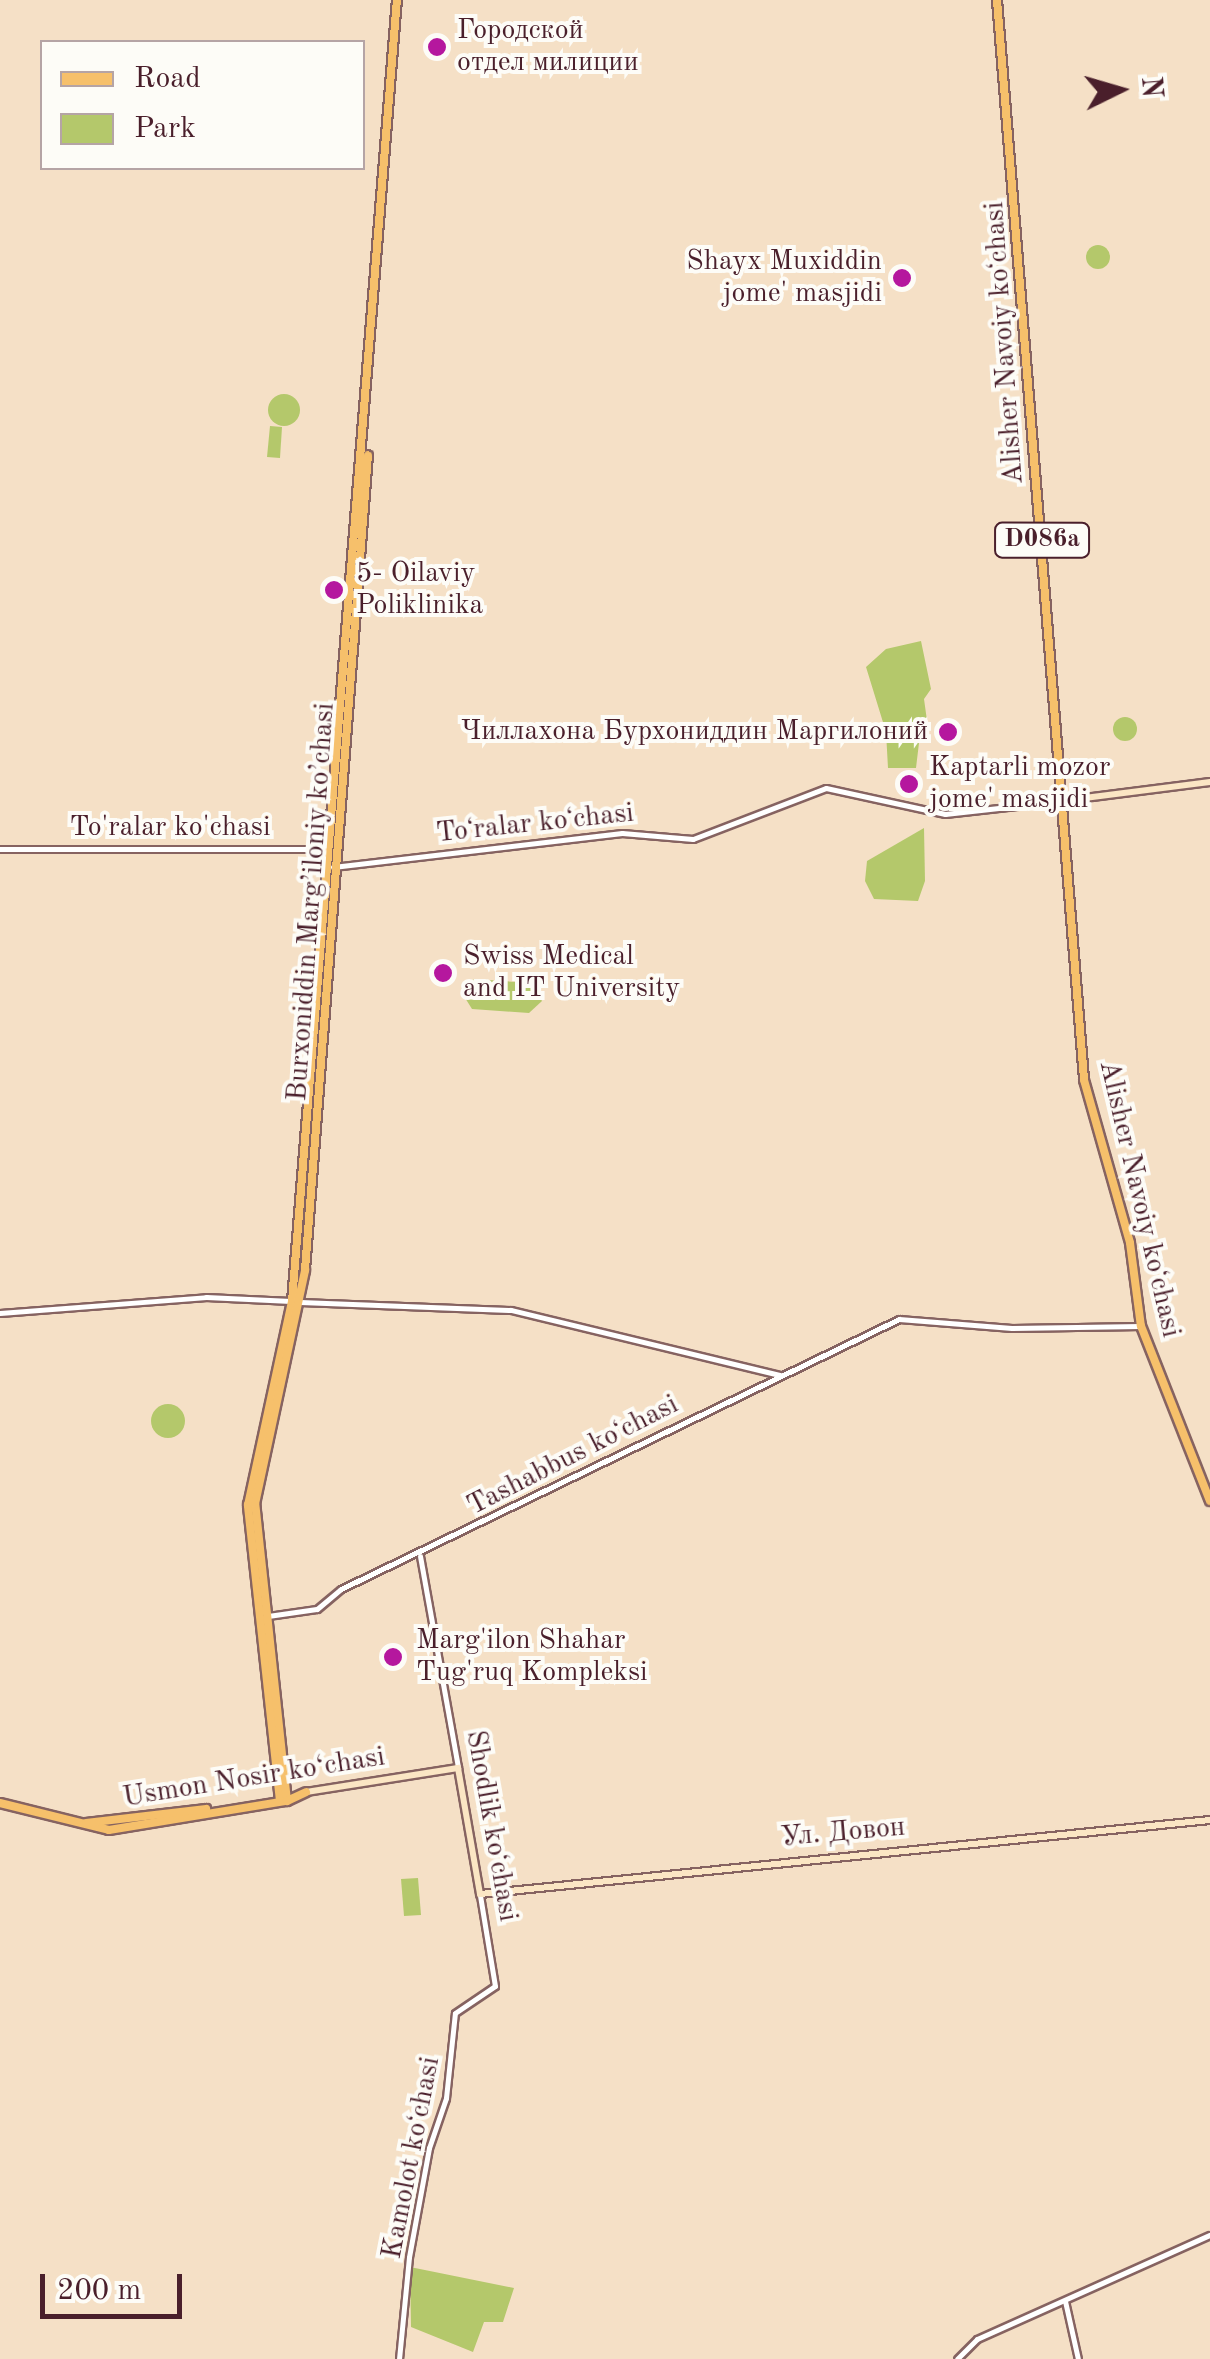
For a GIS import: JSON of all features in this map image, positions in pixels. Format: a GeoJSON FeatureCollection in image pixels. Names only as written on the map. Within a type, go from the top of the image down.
{"type":"FeatureCollection","features":[{"type":"Feature","properties":{"kind":"main road","name":"Burxoniddin Marg’iloniy ko’chasi"},"geometry":{"type":"LineString","coordinates":[[261,1615],[255,1504],[296,1301],[336,851],[400,0]]}},
{"type":"Feature","properties":{"kind":"main road","name":"Alisher Navoiy koʻchasi"},"geometry":{"type":"LineString","coordinates":[[998,0],[1084,1080],[1130,1242],[1141,1326],[1210,1501]]}},
{"type":"Feature","properties":{"kind":"main road","name":"Toʻralar koʻchasi"},"geometry":{"type":"LineString","coordinates":[[1062,800],[1210,782]]}},
{"type":"Feature","properties":{"kind":"main road","name":"Burxoniddin Marg’iloniy ko’chasi"},"geometry":{"type":"LineString","coordinates":[[283,1799],[248,1505],[273,1384],[296,1301]]}},
{"type":"Feature","properties":{"kind":"main road","name":"Usmon Nosir ko‘chasi"},"geometry":{"type":"LineString","coordinates":[[4,1802],[89,1824],[116,1824],[458,1768]]}},
{"type":"Feature","properties":{"kind":"main road","name":"Shodlik koʻchasi"},"geometry":{"type":"LineString","coordinates":[[458,1768],[480,1894]]}},
{"type":"Feature","properties":{"kind":"main road","name":"Ул. Довон"},"geometry":{"type":"LineString","coordinates":[[480,1894],[1210,1820]]}},
{"type":"Feature","properties":{"kind":"street","name":"Toʻralar koʻchasi"},"geometry":{"type":"LineString","coordinates":[[334,867],[622,833],[693,839],[826,788],[945,814],[1062,800]]}},
{"type":"Feature","properties":{"kind":"street","name":"To'ralar ko'chasi"},"geometry":{"type":"LineString","coordinates":[[0,849],[336,851]]}},
{"type":"Feature","properties":{"kind":"street"},"geometry":{"type":"LineString","coordinates":[[0,1313],[206,1297],[511,1310],[782,1376]]}},
{"type":"Feature","properties":{"kind":"street","name":"Tashabbus koʻchasi"},"geometry":{"type":"LineString","coordinates":[[261,1615],[318,1610],[341,1590],[420,1556],[899,1320],[1010,1328],[1141,1326]]}},
{"type":"Feature","properties":{"kind":"street"},"geometry":{"type":"LineString","coordinates":[[762,1371],[765,1384]]}},
{"type":"Feature","properties":{"kind":"street","name":"Shodlik koʻchasi"},"geometry":{"type":"LineString","coordinates":[[420,1556],[458,1768]]}},
{"type":"Feature","properties":{"kind":"street","name":"Shodlik koʻchasi"},"geometry":{"type":"LineString","coordinates":[[480,1894],[495,1986]]}},
{"type":"Feature","properties":{"kind":"street","name":"Kamolot koʻchasi"},"geometry":{"type":"LineString","coordinates":[[399,2359],[409,2257],[428,2148],[446,2098],[455,2014],[495,1986]]}},
{"type":"Feature","properties":{"kind":"street"},"geometry":{"type":"LineString","coordinates":[[957,2359],[977,2339],[1210,2235]]}},
{"type":"Feature","properties":{"kind":"street"},"geometry":{"type":"LineString","coordinates":[[1065,2301],[1078,2359]]}},
{"type":"Feature","properties":{"kind":"green space"},"geometry":{"type":"Polygon","coordinates":[[[1098,245],[1107,248],[1107,266],[1098,269],[1089,266],[1086,257],[1089,248],[1098,245]]]}},
{"type":"Feature","properties":{"kind":"green space"},"geometry":{"type":"Polygon","coordinates":[[[284,394],[295,399],[300,410],[295,421],[284,426],[273,421],[268,410],[273,399],[284,394]]]}},
{"type":"Feature","properties":{"kind":"green space"},"geometry":{"type":"Polygon","coordinates":[[[270,426],[282,427],[280,458],[267,457],[270,426]]]}},
{"type":"Feature","properties":{"kind":"green space"},"geometry":{"type":"Polygon","coordinates":[[[921,641],[931,689],[924,699],[929,735],[919,743],[916,768],[888,768],[886,732],[866,667],[886,649],[921,641]]]}},
{"type":"Feature","properties":{"kind":"green space"},"geometry":{"type":"Polygon","coordinates":[[[1125,717],[1137,729],[1125,741],[1113,729],[1125,717]]]}},
{"type":"Feature","properties":{"kind":"green space"},"geometry":{"type":"Polygon","coordinates":[[[924,828],[925,881],[918,901],[874,899],[865,881],[867,861],[924,828]]]}},
{"type":"Feature","properties":{"kind":"green space"},"geometry":{"type":"Polygon","coordinates":[[[474,979],[531,983],[542,1001],[529,1013],[472,1009],[462,993],[474,979]]]}},
{"type":"Feature","properties":{"kind":"green space"},"geometry":{"type":"Polygon","coordinates":[[[168,1404],[180,1409],[185,1421],[180,1433],[168,1438],[156,1433],[151,1421],[156,1409],[168,1404]]]}},
{"type":"Feature","properties":{"kind":"green space"},"geometry":{"type":"Polygon","coordinates":[[[418,1878],[421,1915],[404,1916],[401,1879],[418,1878]]]}},
{"type":"Feature","properties":{"kind":"green space"},"geometry":{"type":"Polygon","coordinates":[[[410,2267],[514,2288],[503,2322],[484,2322],[473,2352],[411,2327],[410,2267]]]}},
{"type":"Feature","properties":{"kind":"place","name":"Городской отдел милиции"},"geometry":{"type":"Point","coordinates":[437,47]}},
{"type":"Feature","properties":{"kind":"place","name":"Shayx Muxiddin jome' masjidi"},"geometry":{"type":"Point","coordinates":[902,278]}},
{"type":"Feature","properties":{"kind":"place","name":"5- Oilaviy Poliklinika"},"geometry":{"type":"Point","coordinates":[334,590]}},
{"type":"Feature","properties":{"kind":"place","name":"Чиллахона Бурхониддин Маргилоний"},"geometry":{"type":"Point","coordinates":[948,732]}},
{"type":"Feature","properties":{"kind":"place","name":"Kaptarli mozor jome' masjidi"},"geometry":{"type":"Point","coordinates":[909,784]}},
{"type":"Feature","properties":{"kind":"place","name":"Swiss Medical and IT University"},"geometry":{"type":"Point","coordinates":[443,973]}},
{"type":"Feature","properties":{"kind":"place","name":"Marg'ilon Shahar Tug'ruq Kompleksi"},"geometry":{"type":"Point","coordinates":[393,1657]}}]}
